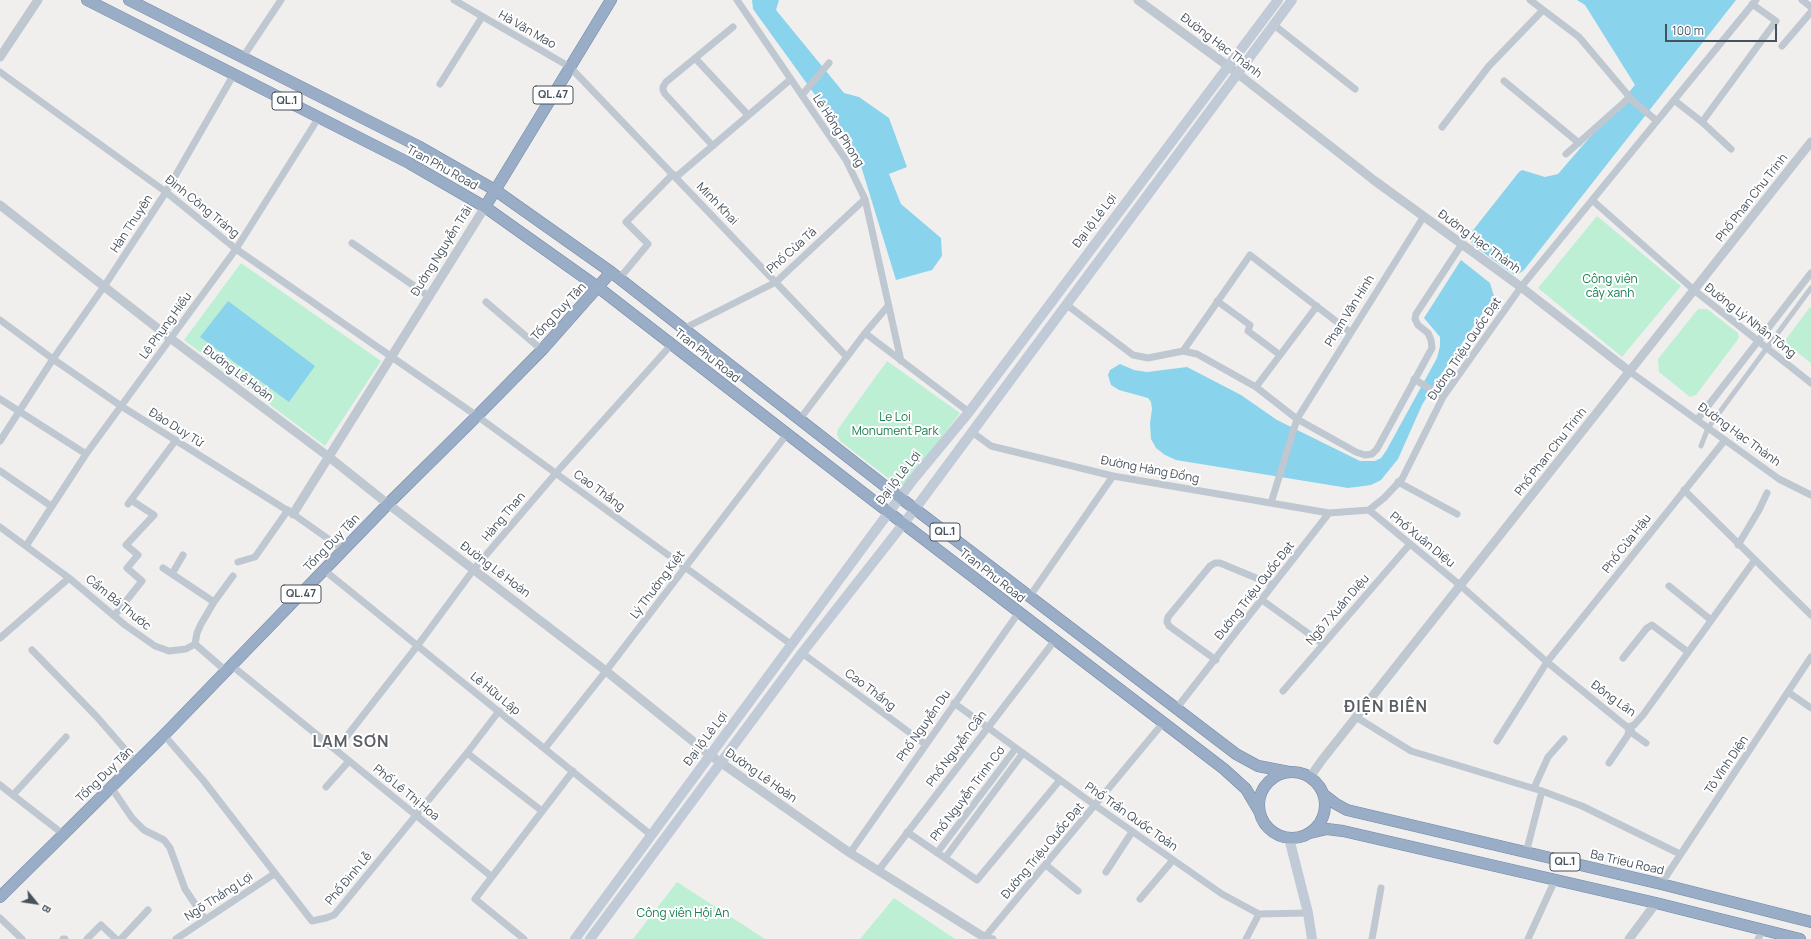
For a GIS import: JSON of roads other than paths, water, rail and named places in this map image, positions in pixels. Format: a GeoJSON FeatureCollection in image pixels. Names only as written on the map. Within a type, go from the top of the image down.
{"type":"FeatureCollection","features":[{"type":"Feature","properties":{"kind":"highway","name":"Tran Phu Road"},"geometry":{"type":"LineString","coordinates":[[87,0],[409,163],[485,207],[599,288],[1229,774],[1246,789],[1259,811]]}},
{"type":"Feature","properties":{"kind":"highway","name":"Tran Phu Road"},"geometry":{"type":"LineString","coordinates":[[129,0],[418,146],[494,190],[615,276],[915,509],[1236,754],[1258,766],[1289,772]]}},
{"type":"Feature","properties":{"kind":"highway","name":"Đường Nguyễn Trãi"},"geometry":{"type":"LineString","coordinates":[[485,207],[611,0]]}},
{"type":"Feature","properties":{"kind":"highway"},"geometry":{"type":"LineString","coordinates":[[234,74],[243,57]]}},
{"type":"Feature","properties":{"kind":"highway","name":"Tống Duy Tân"},"geometry":{"type":"LineString","coordinates":[[0,897],[164,735],[388,504],[542,350],[599,288],[615,276]]}},
{"type":"Feature","properties":{"kind":"highway"},"geometry":{"type":"LineString","coordinates":[[671,345],[683,329]]}},
{"type":"Feature","properties":{"kind":"highway"},"geometry":{"type":"LineString","coordinates":[[1091,668],[1103,653]]}},
{"type":"Feature","properties":{"kind":"highway"},"geometry":{"type":"LineString","coordinates":[[1289,772],[1300,773],[1310,777],[1318,785],[1323,794],[1325,805],[1323,816],[1318,826],[1310,833],[1300,838],[1278,836],[1269,830],[1262,821],[1259,811],[1259,800],[1263,789],[1269,781],[1278,775],[1289,772]]}},
{"type":"Feature","properties":{"kind":"highway","name":"Ba Trieu Road"},"geometry":{"type":"LineString","coordinates":[[1323,794],[1347,810],[1526,854],[1661,884],[1811,922]]}},
{"type":"Feature","properties":{"kind":"highway","name":"QL.1"},"geometry":{"type":"LineString","coordinates":[[1310,833],[1327,830],[1343,831],[1656,903],[1761,934],[1800,939]]}},
{"type":"Feature","properties":{"kind":"highway"},"geometry":{"type":"LineString","coordinates":[[1656,903],[1661,884]]}},
{"type":"Feature","properties":{"kind":"main road","name":"Đại lộ Lê Lợi"},"geometry":{"type":"LineString","coordinates":[[575,939],[900,497],[969,412],[1278,0]]}},
{"type":"Feature","properties":{"kind":"main road"},"geometry":{"type":"LineString","coordinates":[[590,939],[802,653],[904,524],[1292,0]]}},
{"type":"Feature","properties":{"kind":"main road"},"geometry":{"type":"LineString","coordinates":[[1092,247],[1104,255]]}},
{"type":"Feature","properties":{"kind":"main road"},"geometry":{"type":"LineString","coordinates":[[1289,838],[1308,913],[1312,939]]}},
{"type":"Feature","properties":{"kind":"street"},"geometry":{"type":"LineString","coordinates":[[0,57],[38,0]]}},
{"type":"Feature","properties":{"kind":"street"},"geometry":{"type":"LineString","coordinates":[[243,57],[281,0]]}},
{"type":"Feature","properties":{"kind":"street","name":"Hà Văn Mao"},"geometry":{"type":"LineString","coordinates":[[454,0],[570,67]]}},
{"type":"Feature","properties":{"kind":"street","name":"Lê Hồng Phong"},"geometry":{"type":"LineString","coordinates":[[737,0],[846,160],[865,198],[901,361]]}},
{"type":"Feature","properties":{"kind":"street","name":"Đường Hạc Thành"},"geometry":{"type":"LineString","coordinates":[[1138,0],[1228,66],[1375,181],[1521,287],[1629,371],[1779,479],[1811,495]]}},
{"type":"Feature","properties":{"kind":"street"},"geometry":{"type":"LineString","coordinates":[[1530,0],[1579,37],[1632,99],[1657,121]]}},
{"type":"Feature","properties":{"kind":"street"},"geometry":{"type":"LineString","coordinates":[[1802,0],[1811,8]]}},
{"type":"Feature","properties":{"kind":"street"},"geometry":{"type":"LineString","coordinates":[[1702,122],[1776,21],[1754,2]]}},
{"type":"Feature","properties":{"kind":"street","name":"Đường Triệu Quốc Đạt"},"geometry":{"type":"LineString","coordinates":[[1369,510],[1384,498],[1398,482],[1443,397],[1521,287],[1754,2]]}},
{"type":"Feature","properties":{"kind":"street"},"geometry":{"type":"LineString","coordinates":[[1442,126],[1489,66],[1543,10]]}},
{"type":"Feature","properties":{"kind":"street"},"geometry":{"type":"LineString","coordinates":[[1782,46],[1811,12]]}},
{"type":"Feature","properties":{"kind":"street"},"geometry":{"type":"LineString","coordinates":[[440,84],[482,17]]}},
{"type":"Feature","properties":{"kind":"street"},"geometry":{"type":"LineString","coordinates":[[1274,25],[1355,89]]}},
{"type":"Feature","properties":{"kind":"street"},"geometry":{"type":"LineString","coordinates":[[713,146],[663,90],[666,82],[733,27]]}},
{"type":"Feature","properties":{"kind":"street"},"geometry":{"type":"LineString","coordinates":[[695,58],[748,115]]}},
{"type":"Feature","properties":{"kind":"street"},"geometry":{"type":"LineString","coordinates":[[802,95],[829,63]]}},
{"type":"Feature","properties":{"kind":"street","name":"Minh Khai"},"geometry":{"type":"LineString","coordinates":[[570,67],[847,356]]}},
{"type":"Feature","properties":{"kind":"street","name":"Đinh Công Tráng"},"geometry":{"type":"LineString","coordinates":[[0,72],[166,192],[236,249],[391,356]]}},
{"type":"Feature","properties":{"kind":"street","name":"Hàn Thuyên"},"geometry":{"type":"LineString","coordinates":[[0,441],[166,192],[234,74]]}},
{"type":"Feature","properties":{"kind":"street"},"geometry":{"type":"LineString","coordinates":[[615,276],[648,244],[626,222],[675,176],[713,146],[791,79]]}},
{"type":"Feature","properties":{"kind":"street"},"geometry":{"type":"LineString","coordinates":[[1504,81],[1579,143]]}},
{"type":"Feature","properties":{"kind":"street"},"geometry":{"type":"LineString","coordinates":[[1566,154],[1632,99]]}},
{"type":"Feature","properties":{"kind":"street"},"geometry":{"type":"LineString","coordinates":[[1674,100],[1702,122],[1731,149]]}},
{"type":"Feature","properties":{"kind":"street","name":"Lê Phụng Hiểu"},"geometry":{"type":"LineString","coordinates":[[26,546],[86,454],[236,249],[319,117]]}},
{"type":"Feature","properties":{"kind":"street","name":"Phố Phan Chu Trinh"},"geometry":{"type":"LineString","coordinates":[[1310,777],[1811,142]]}},
{"type":"Feature","properties":{"kind":"street","name":"Phố Cửa Tả"},"geometry":{"type":"LineString","coordinates":[[683,329],[776,282],[865,198]]}},
{"type":"Feature","properties":{"kind":"street","name":"Đường Lý Nhân Tông"},"geometry":{"type":"LineString","coordinates":[[1592,200],[1694,290],[1810,383]]}},
{"type":"Feature","properties":{"kind":"street","name":"Đường Lê Hoàn"},"geometry":{"type":"LineString","coordinates":[[0,205],[105,285],[170,338],[329,457],[606,671],[710,755],[850,853],[988,938]]}},
{"type":"Feature","properties":{"kind":"street","name":"Đường Nguyễn Trãi"},"geometry":{"type":"LineString","coordinates":[[290,512],[329,457],[485,207]]}},
{"type":"Feature","properties":{"kind":"street","name":"Phạm Văn Hinh"},"geometry":{"type":"LineString","coordinates":[[1271,503],[1297,418],[1424,216]]}},
{"type":"Feature","properties":{"kind":"street"},"geometry":{"type":"LineString","coordinates":[[352,243],[430,297]]}},
{"type":"Feature","properties":{"kind":"street"},"geometry":{"type":"LineString","coordinates":[[1067,305],[1133,355],[1148,358],[1182,351],[1198,354],[1256,387],[1297,418],[1356,452],[1365,455],[1372,454],[1377,449],[1432,348],[1428,333],[1418,325],[1416,314],[1462,244]]}},
{"type":"Feature","properties":{"kind":"street"},"geometry":{"type":"LineString","coordinates":[[1182,351],[1250,255],[1350,332]]}},
{"type":"Feature","properties":{"kind":"street"},"geometry":{"type":"LineString","coordinates":[[1696,420],[1811,273]]}},
{"type":"Feature","properties":{"kind":"street"},"geometry":{"type":"LineString","coordinates":[[1701,446],[1708,428],[1811,288]]}},
{"type":"Feature","properties":{"kind":"street"},"geometry":{"type":"LineString","coordinates":[[1217,301],[1250,325],[1248,331],[1280,355]]}},
{"type":"Feature","properties":{"kind":"street"},"geometry":{"type":"LineString","coordinates":[[486,302],[542,350]]}},
{"type":"Feature","properties":{"kind":"street"},"geometry":{"type":"LineString","coordinates":[[800,419],[847,356],[888,306]]}},
{"type":"Feature","properties":{"kind":"street"},"geometry":{"type":"LineString","coordinates":[[1256,387],[1317,306]]}},
{"type":"Feature","properties":{"kind":"street","name":"Đào Duy Từ"},"geometry":{"type":"LineString","coordinates":[[0,320],[53,360],[121,406],[290,512],[344,550]]}},
{"type":"Feature","properties":{"kind":"street"},"geometry":{"type":"LineString","coordinates":[[865,333],[969,412]]}},
{"type":"Feature","properties":{"kind":"street","name":"Hàng Than"},"geometry":{"type":"LineString","coordinates":[[336,750],[418,645],[474,569],[556,473],[671,345]]}},
{"type":"Feature","properties":{"kind":"street","name":"Cao Thắng"},"geometry":{"type":"LineString","coordinates":[[391,356],[477,416],[792,645]]}},
{"type":"Feature","properties":{"kind":"street"},"geometry":{"type":"LineString","coordinates":[[1414,379],[1443,397]]}},
{"type":"Feature","properties":{"kind":"street"},"geometry":{"type":"LineString","coordinates":[[0,399],[86,454]]}},
{"type":"Feature","properties":{"kind":"street","name":"Đường Hàng Đồng"},"geometry":{"type":"LineString","coordinates":[[972,432],[991,446],[1113,476],[1329,513]]}},
{"type":"Feature","properties":{"kind":"street","name":"Lý Thường Kiệt"},"geometry":{"type":"LineString","coordinates":[[545,748],[606,671],[787,434]]}},
{"type":"Feature","properties":{"kind":"street"},"geometry":{"type":"LineString","coordinates":[[114,616],[142,581],[127,568],[138,555],[126,545],[154,515],[129,502],[176,440]]}},
{"type":"Feature","properties":{"kind":"street","name":"Phố Cửa Hậu"},"geometry":{"type":"LineString","coordinates":[[1497,741],[1547,662],[1725,440]]}},
{"type":"Feature","properties":{"kind":"street"},"geometry":{"type":"LineString","coordinates":[[0,471],[51,506]]}},
{"type":"Feature","properties":{"kind":"street"},"geometry":{"type":"LineString","coordinates":[[1030,596],[1113,476]]}},
{"type":"Feature","properties":{"kind":"street"},"geometry":{"type":"LineString","coordinates":[[1398,482],[1457,514]]}},
{"type":"Feature","properties":{"kind":"street"},"geometry":{"type":"LineString","coordinates":[[1684,490],[1754,561],[1811,615]]}},
{"type":"Feature","properties":{"kind":"street"},"geometry":{"type":"LineString","coordinates":[[1738,545],[1759,510],[1767,493]]}},
{"type":"Feature","properties":{"kind":"street"},"geometry":{"type":"LineString","coordinates":[[1329,513],[1369,510]]}},
{"type":"Feature","properties":{"kind":"street","name":"Phố Xuân Diệu"},"geometry":{"type":"LineString","coordinates":[[1369,510],[1461,586]]}},
{"type":"Feature","properties":{"kind":"street"},"geometry":{"type":"LineString","coordinates":[[238,562],[255,557],[290,512]]}},
{"type":"Feature","properties":{"kind":"street","name":"Đường Triệu Quốc Đạt"},"geometry":{"type":"LineString","coordinates":[[1176,709],[1216,660],[1329,513]]}},
{"type":"Feature","properties":{"kind":"street","name":"Cầm Bá Thước"},"geometry":{"type":"LineString","coordinates":[[0,526],[69,578],[114,616],[155,646],[169,651],[186,649],[195,644]]}},
{"type":"Feature","properties":{"kind":"street","name":"Ngõ 7 Xuân Diệu"},"geometry":{"type":"LineString","coordinates":[[1283,691],[1410,544]]}},
{"type":"Feature","properties":{"kind":"street"},"geometry":{"type":"LineString","coordinates":[[172,574],[183,555]]}},
{"type":"Feature","properties":{"kind":"street","name":"Đông Lân"},"geometry":{"type":"LineString","coordinates":[[1461,586],[1547,662],[1630,727],[1634,725],[1643,715],[1754,561]]}},
{"type":"Feature","properties":{"kind":"street"},"geometry":{"type":"LineString","coordinates":[[1216,660],[1169,626],[1167,622],[1168,617],[1210,566],[1215,563],[1220,563],[1273,586]]}},
{"type":"Feature","properties":{"kind":"street"},"geometry":{"type":"LineString","coordinates":[[163,568],[214,602]]}},
{"type":"Feature","properties":{"kind":"street","name":"Lê Hữu Lập"},"geometry":{"type":"LineString","coordinates":[[324,570],[651,835]]}},
{"type":"Feature","properties":{"kind":"street"},"geometry":{"type":"LineString","coordinates":[[229,668],[195,644],[197,633],[214,602],[233,576]]}},
{"type":"Feature","properties":{"kind":"street"},"geometry":{"type":"LineString","coordinates":[[0,638],[69,578]]}},
{"type":"Feature","properties":{"kind":"street"},"geometry":{"type":"LineString","coordinates":[[1669,586],[1712,620]]}},
{"type":"Feature","properties":{"kind":"street"},"geometry":{"type":"LineString","coordinates":[[1262,600],[1324,644]]}},
{"type":"Feature","properties":{"kind":"street","name":"Phố Nguyễn Du"},"geometry":{"type":"LineString","coordinates":[[850,853],[1018,612]]}},
{"type":"Feature","properties":{"kind":"street"},"geometry":{"type":"LineString","coordinates":[[1623,658],[1647,628],[1652,625],[1688,652]]}},
{"type":"Feature","properties":{"kind":"street","name":"Phố Nguyễn Cẩn"},"geometry":{"type":"LineString","coordinates":[[878,871],[1055,640]]}},
{"type":"Feature","properties":{"kind":"street"},"geometry":{"type":"LineString","coordinates":[[32,650],[97,718],[136,762]]}},
{"type":"Feature","properties":{"kind":"street","name":"Cao Thắng"},"geometry":{"type":"LineString","coordinates":[[802,653],[925,744]]}},
{"type":"Feature","properties":{"kind":"street","name":"Tô Vĩnh Diện"},"geometry":{"type":"LineString","coordinates":[[1661,884],[1811,657]]}},
{"type":"Feature","properties":{"kind":"street","name":"Phố Lê Thị Hoa"},"geometry":{"type":"LineString","coordinates":[[229,668],[336,750],[492,876]]}},
{"type":"Feature","properties":{"kind":"street"},"geometry":{"type":"LineString","coordinates":[[1788,692],[1811,708]]}},
{"type":"Feature","properties":{"kind":"street","name":"Phố Trần Quốc Toản"},"geometry":{"type":"LineString","coordinates":[[954,703],[1132,832],[1222,894],[1259,914],[1308,913]]}},
{"type":"Feature","properties":{"kind":"street","name":"Phố Đinh Lễ"},"geometry":{"type":"LineString","coordinates":[[164,735],[203,780],[274,874],[312,920],[334,915],[467,753],[499,711]]}},
{"type":"Feature","properties":{"kind":"street"},"geometry":{"type":"LineString","coordinates":[[1356,717],[1411,751],[1534,788],[1582,806],[1680,854]]}},
{"type":"Feature","properties":{"kind":"street","name":"Đường Triệu Quốc Đạt"},"geometry":{"type":"LineString","coordinates":[[988,938],[1163,723]]}},
{"type":"Feature","properties":{"kind":"street"},"geometry":{"type":"LineString","coordinates":[[1630,727],[1632,733],[1646,743]]}},
{"type":"Feature","properties":{"kind":"street"},"geometry":{"type":"LineString","coordinates":[[1609,763],[1628,735],[1630,727]]}},
{"type":"Feature","properties":{"kind":"street"},"geometry":{"type":"LineString","coordinates":[[13,795],[66,737]]}},
{"type":"Feature","properties":{"kind":"street"},"geometry":{"type":"LineString","coordinates":[[1534,788],[1548,757],[1564,739]]}},
{"type":"Feature","properties":{"kind":"street","name":"Phố Nguyễn Trinh Cơ"},"geometry":{"type":"LineString","coordinates":[[937,853],[1016,748]]}},
{"type":"Feature","properties":{"kind":"street"},"geometry":{"type":"LineString","coordinates":[[467,753],[542,811]]}},
{"type":"Feature","properties":{"kind":"street","name":"Phố Nguyễn Trinh Cơ"},"geometry":{"type":"LineString","coordinates":[[945,858],[1023,753]]}},
{"type":"Feature","properties":{"kind":"street"},"geometry":{"type":"LineString","coordinates":[[326,787],[349,761]]}},
{"type":"Feature","properties":{"kind":"street"},"geometry":{"type":"LineString","coordinates":[[524,939],[475,899],[573,771]]}},
{"type":"Feature","properties":{"kind":"street"},"geometry":{"type":"LineString","coordinates":[[907,832],[977,880],[1060,780]]}},
{"type":"Feature","properties":{"kind":"street"},"geometry":{"type":"LineString","coordinates":[[0,785],[63,834]]}},
{"type":"Feature","properties":{"kind":"street"},"geometry":{"type":"LineString","coordinates":[[111,787],[132,818],[144,830],[164,840],[170,848],[185,889],[205,919]]}},
{"type":"Feature","properties":{"kind":"street"},"geometry":{"type":"LineString","coordinates":[[1526,854],[1542,791]]}},
{"type":"Feature","properties":{"kind":"street"},"geometry":{"type":"LineString","coordinates":[[1106,872],[1132,832]]}},
{"type":"Feature","properties":{"kind":"street"},"geometry":{"type":"LineString","coordinates":[[1140,899],[1173,860]]}},
{"type":"Feature","properties":{"kind":"street"},"geometry":{"type":"LineString","coordinates":[[1046,865],[1078,891]]}},
{"type":"Feature","properties":{"kind":"street","name":"Ngõ Thắng Lợi"},"geometry":{"type":"LineString","coordinates":[[176,939],[274,874]]}},
{"type":"Feature","properties":{"kind":"street"},"geometry":{"type":"LineString","coordinates":[[1528,939],[1555,880]]}},
{"type":"Feature","properties":{"kind":"street"},"geometry":{"type":"LineString","coordinates":[[1372,939],[1381,888]]}},
{"type":"Feature","properties":{"kind":"street"},"geometry":{"type":"LineString","coordinates":[[1629,939],[1656,903]]}},
{"type":"Feature","properties":{"kind":"street"},"geometry":{"type":"LineString","coordinates":[[121,939],[148,910]]}},
{"type":"Feature","properties":{"kind":"street"},"geometry":{"type":"LineString","coordinates":[[1246,939],[1259,914]]}},
{"type":"Feature","properties":{"kind":"street"},"geometry":{"type":"LineString","coordinates":[[0,918],[22,939]]}},
{"type":"Feature","properties":{"kind":"street"},"geometry":{"type":"LineString","coordinates":[[87,939],[101,926],[116,939]]}},
{"type":"Feature","properties":{"kind":"water"},"geometry":{"type":"Polygon","coordinates":[[[752,0],[779,0],[776,10],[844,93],[859,97],[889,118],[907,167],[889,174],[901,204],[941,238],[942,256],[932,270],[896,280],[857,153],[753,9],[752,0]]]}},
{"type":"Feature","properties":{"kind":"water"},"geometry":{"type":"Polygon","coordinates":[[[1577,0],[1736,0],[1524,270],[1517,275],[1513,274],[1473,245],[1470,240],[1470,234],[1519,172],[1522,170],[1545,177],[1558,174],[1635,85],[1585,5],[1577,0]]]}},
{"type":"Feature","properties":{"kind":"water"},"geometry":{"type":"Polygon","coordinates":[[[1461,260],[1490,283],[1494,296],[1422,405],[1398,459],[1381,480],[1371,485],[1348,488],[1176,460],[1165,455],[1156,448],[1151,439],[1150,423],[1152,409],[1151,402],[1148,398],[1119,390],[1111,385],[1108,375],[1110,370],[1120,364],[1134,370],[1147,372],[1187,367],[1241,395],[1277,420],[1360,461],[1375,461],[1381,458],[1386,451],[1437,358],[1440,346],[1440,337],[1424,318],[1461,260]]]}},
{"type":"Feature","properties":{"kind":"water"},"geometry":{"type":"Polygon","coordinates":[[[228,301],[315,366],[289,402],[200,337],[228,301]]]}},
{"type":"Feature","properties":{"kind":"district","name":"ĐIỆN BIÊN"},"geometry":{"type":"Point","coordinates":[1386,708]}},
{"type":"Feature","properties":{"kind":"district","name":"LAM SƠN"},"geometry":{"type":"Point","coordinates":[351,743]}},
{"type":"Feature","properties":{"kind":"park label","name":"Công viên cây xanh"},"geometry":{"type":"Point","coordinates":[1610,287]}},
{"type":"Feature","properties":{"kind":"park label","name":"Le Loi Monument Park"},"geometry":{"type":"Point","coordinates":[895,425]}},
{"type":"Feature","properties":{"kind":"park label","name":"Công viên Hội An"},"geometry":{"type":"Point","coordinates":[683,914]}}]}
